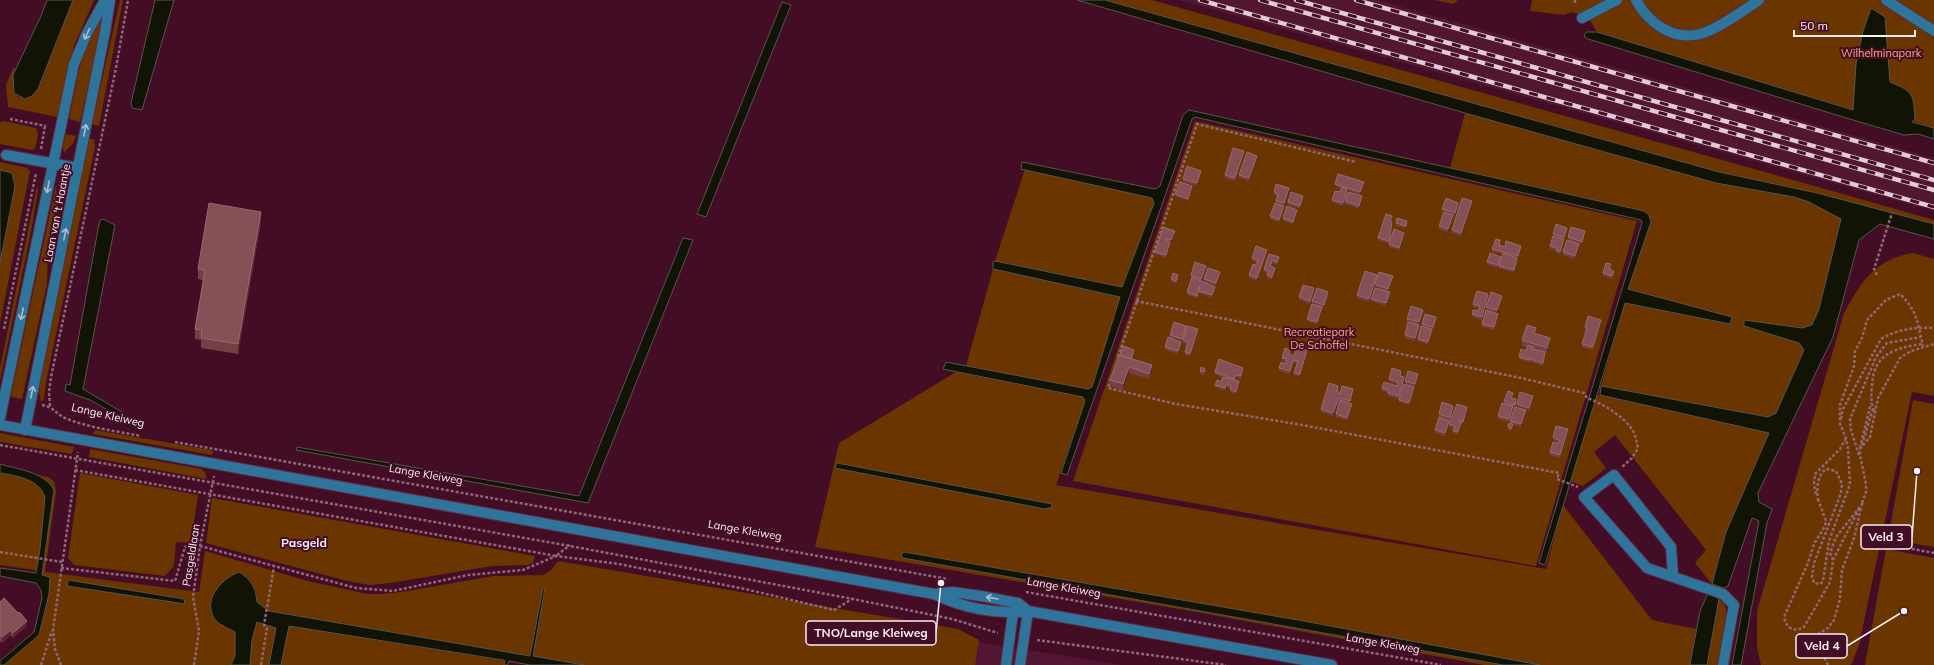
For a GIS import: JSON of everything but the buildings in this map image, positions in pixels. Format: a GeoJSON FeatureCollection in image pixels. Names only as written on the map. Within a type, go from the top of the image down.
{"type":"FeatureCollection","features":[{"type":"Feature","properties":{"kind":"street","name":"Laan van 't Haantje"},"geometry":{"type":"LineString","coordinates":[[0,418],[74,64],[87,33],[106,0]]}},
{"type":"Feature","properties":{"kind":"street","name":"Laan van 't Haantje"},"geometry":{"type":"LineString","coordinates":[[25,430],[110,0]]}},
{"type":"Feature","properties":{"kind":"street"},"geometry":{"type":"LineString","coordinates":[[1582,18],[1617,0]]}},
{"type":"Feature","properties":{"kind":"street"},"geometry":{"type":"LineString","coordinates":[[1636,0],[1643,13],[1659,27],[1675,34],[1700,34],[1723,23],[1759,0]]}},
{"type":"Feature","properties":{"kind":"street"},"geometry":{"type":"LineString","coordinates":[[1886,0],[1934,31]]}},
{"type":"Feature","properties":{"kind":"street"},"geometry":{"type":"LineString","coordinates":[[6,155],[78,168]]}},
{"type":"Feature","properties":{"kind":"street"},"geometry":{"type":"LineString","coordinates":[[0,425],[216,463],[279,476],[400,496],[934,594],[950,602],[1013,613],[1028,611],[1332,665]]}},
{"type":"Feature","properties":{"kind":"street"},"geometry":{"type":"LineString","coordinates":[[1673,576],[1670,547],[1613,475],[1584,498],[1648,568],[1723,594],[1734,605],[1723,665]]}},
{"type":"Feature","properties":{"kind":"street"},"geometry":{"type":"LineString","coordinates":[[934,594],[952,592],[1018,603],[1028,611]]}},
{"type":"Feature","properties":{"kind":"street"},"geometry":{"type":"LineString","coordinates":[[1006,665],[1013,613],[1018,603]]}},
{"type":"Feature","properties":{"kind":"street"},"geometry":{"type":"LineString","coordinates":[[1020,665],[1028,611]]}},
{"type":"Feature","properties":{"kind":"path","name":"Lange Kleiweg"},"geometry":{"type":"LineString","coordinates":[[128,0],[116,68],[49,392],[50,406],[64,418],[84,424],[146,437]]}},
{"type":"Feature","properties":{"kind":"path"},"geometry":{"type":"LineString","coordinates":[[1117,359],[1196,124],[1356,162]]}},
{"type":"Feature","properties":{"kind":"path"},"geometry":{"type":"LineString","coordinates":[[3,331],[45,126]]}},
{"type":"Feature","properties":{"kind":"path"},"geometry":{"type":"LineString","coordinates":[[1877,275],[1874,269],[1892,213]]}},
{"type":"Feature","properties":{"kind":"path"},"geometry":{"type":"LineString","coordinates":[[1818,501],[1817,486],[1822,472],[1826,469],[1836,471],[1842,484],[1841,494],[1819,549],[1812,577],[1814,582],[1820,584],[1823,581],[1829,542],[1850,484],[1846,438],[1840,424],[1840,405],[1854,366],[1855,351],[1871,315],[1886,300],[1900,294],[1910,304],[1919,327],[1923,345]]}},
{"type":"Feature","properties":{"kind":"path"},"geometry":{"type":"LineString","coordinates":[[1136,301],[1521,378],[1584,393],[1587,398],[1597,401],[1612,411],[1634,432],[1638,448],[1632,458],[1613,475]]}},
{"type":"Feature","properties":{"kind":"path"},"geometry":{"type":"LineString","coordinates":[[1840,424],[1843,409],[1881,339],[1892,333],[1919,327],[1934,328]]}},
{"type":"Feature","properties":{"kind":"path"},"geometry":{"type":"LineString","coordinates":[[1846,438],[1840,450],[1815,474],[1814,485],[1818,501],[1826,520],[1825,526],[1814,544],[1808,563],[1786,612],[1785,623],[1788,628],[1794,630],[1804,627],[1830,582],[1833,560],[1862,503],[1866,492],[1866,484],[1860,455],[1850,430],[1850,419],[1876,357],[1887,343],[1921,337]]}},
{"type":"Feature","properties":{"kind":"path"},"geometry":{"type":"LineString","coordinates":[[1860,455],[1860,449],[1871,403],[1872,373],[1879,361],[1889,353],[1898,349],[1934,344]]}},
{"type":"Feature","properties":{"kind":"path"},"geometry":{"type":"LineString","coordinates":[[1860,449],[1870,437],[1878,398],[1900,358],[1923,345]]}},
{"type":"Feature","properties":{"kind":"path"},"geometry":{"type":"LineString","coordinates":[[1113,373],[1108,388],[1176,404],[1295,424],[1559,473],[1557,480],[1572,484]]}},
{"type":"Feature","properties":{"kind":"path"},"geometry":{"type":"LineString","coordinates":[[1871,403],[1875,413]]}},
{"type":"Feature","properties":{"kind":"path"},"geometry":{"type":"LineString","coordinates":[[1860,449],[1873,408]]}},
{"type":"Feature","properties":{"kind":"path","name":"Lange Kleiweg"},"geometry":{"type":"LineString","coordinates":[[168,441],[219,448],[952,579]]}},
{"type":"Feature","properties":{"kind":"path"},"geometry":{"type":"LineString","coordinates":[[0,445],[212,484],[570,546],[853,598],[834,610],[745,589],[627,566],[556,556],[76,470]]}},
{"type":"Feature","properties":{"kind":"path","name":"Pasgeldlaan"},"geometry":{"type":"LineString","coordinates":[[194,665],[199,632],[193,597],[200,546],[219,448]]}},
{"type":"Feature","properties":{"kind":"path"},"geometry":{"type":"LineString","coordinates":[[42,665],[52,630],[77,459]]}},
{"type":"Feature","properties":{"kind":"path"},"geometry":{"type":"LineString","coordinates":[[1833,560],[1830,553],[1836,537],[1862,503]]}},
{"type":"Feature","properties":{"kind":"path"},"geometry":{"type":"LineString","coordinates":[[1828,665],[1815,636],[1828,628],[1834,620],[1840,599],[1842,570],[1854,538],[1862,503]]}},
{"type":"Feature","properties":{"kind":"path"},"geometry":{"type":"LineString","coordinates":[[61,568],[175,581],[184,547],[200,546],[356,588],[393,591],[468,575],[523,570],[556,556],[570,546],[575,529]]}},
{"type":"Feature","properties":{"kind":"path"},"geometry":{"type":"LineString","coordinates":[[1897,546],[1934,553]]}},
{"type":"Feature","properties":{"kind":"path"},"geometry":{"type":"LineString","coordinates":[[0,552],[62,562]]}},
{"type":"Feature","properties":{"kind":"path"},"geometry":{"type":"LineString","coordinates":[[261,665],[267,628],[264,625],[274,567]]}},
{"type":"Feature","properties":{"kind":"path","name":"Lange Kleiweg"},"geometry":{"type":"LineString","coordinates":[[1018,591],[1441,665]]}},
{"type":"Feature","properties":{"kind":"path"},"geometry":{"type":"LineString","coordinates":[[52,630],[55,649],[60,665]]}},
{"type":"Feature","properties":{"kind":"shaded area"},"geometry":{"type":"Polygon","coordinates":[[[47,0],[73,0],[38,89],[32,96],[25,99],[14,93],[13,75],[47,0]]]}},
{"type":"Feature","properties":{"kind":"shaded area"},"geometry":{"type":"Polygon","coordinates":[[[155,0],[174,0],[142,110],[132,108],[131,103],[155,0]]]}},
{"type":"Feature","properties":{"kind":"shaded area"},"geometry":{"type":"Polygon","coordinates":[[[1077,0],[1105,0],[1719,172],[1817,193],[1934,224],[1934,239],[1880,224],[1859,240],[1833,337],[1758,493],[1759,502],[1772,509],[1767,523],[1741,665],[1732,665],[1759,521],[1752,518],[1728,586],[1724,588],[1712,584],[1726,532],[1769,433],[1600,395],[1601,386],[1768,417],[1776,413],[1804,350],[1799,343],[1744,326],[1744,320],[1802,328],[1812,325],[1819,309],[1841,219],[1809,202],[1794,197],[1716,183],[1465,113],[1077,0]]]}},
{"type":"Feature","properties":{"kind":"shaded area"},"geometry":{"type":"Polygon","coordinates":[[[1179,0],[1378,0],[1934,158],[1934,211],[1179,0]]]}},
{"type":"Feature","properties":{"kind":"shaded area"},"geometry":{"type":"Polygon","coordinates":[[[782,2],[791,5],[706,217],[697,214],[782,2]]]}},
{"type":"Feature","properties":{"kind":"shaded area"},"geometry":{"type":"Polygon","coordinates":[[[1871,8],[1885,17],[1890,82],[1904,88],[1911,94],[1914,104],[1915,119],[1912,122],[1934,128],[1934,139],[1918,134],[1904,135],[1853,120],[1588,39],[1584,36],[1586,32],[1597,32],[1853,110],[1856,64],[1863,31],[1871,8]]]}},
{"type":"Feature","properties":{"kind":"shaded area"},"geometry":{"type":"Polygon","coordinates":[[[1189,110],[1644,211],[1649,215],[1651,222],[1628,289],[1732,317],[1730,324],[1625,303],[1545,565],[1539,563],[1642,223],[1641,220],[1195,117],[1192,119],[1067,475],[1061,473],[1085,401],[1083,397],[943,369],[946,362],[1088,389],[1092,387],[1120,297],[993,269],[993,262],[995,261],[1122,287],[1154,203],[1152,198],[1021,169],[1022,162],[1155,189],[1160,186],[1183,115],[1189,110]]]}},
{"type":"Feature","properties":{"kind":"shaded area"},"geometry":{"type":"Polygon","coordinates":[[[0,170],[12,173],[15,186],[0,263],[0,170]]]}},
{"type":"Feature","properties":{"kind":"shaded area"},"geometry":{"type":"Polygon","coordinates":[[[103,219],[115,225],[83,389],[122,412],[120,417],[90,400],[65,391],[66,384],[70,385],[98,229],[100,220],[103,219]]]}},
{"type":"Feature","properties":{"kind":"shaded area"},"geometry":{"type":"Polygon","coordinates":[[[683,238],[693,240],[588,503],[296,450],[297,447],[579,496],[683,238]]]}},
{"type":"Feature","properties":{"kind":"shaded area"},"geometry":{"type":"Polygon","coordinates":[[[837,463],[1052,504],[1052,507],[1045,509],[835,468],[837,463]]]}},
{"type":"Feature","properties":{"kind":"shaded area"},"geometry":{"type":"Polygon","coordinates":[[[0,464],[37,475],[50,484],[54,490],[42,575],[50,577],[49,594],[39,635],[4,665],[0,665],[0,661],[34,632],[42,598],[41,590],[36,583],[0,576],[0,568],[36,573],[45,497],[38,486],[33,482],[20,477],[0,473],[0,464]]]}},
{"type":"Feature","properties":{"kind":"shaded area"},"geometry":{"type":"Polygon","coordinates":[[[904,552],[1298,620],[1540,665],[1503,665],[903,558],[901,555],[904,552]]]}},
{"type":"Feature","properties":{"kind":"shaded area"},"geometry":{"type":"Polygon","coordinates":[[[239,572],[252,584],[257,602],[269,611],[530,656],[543,588],[545,588],[533,656],[584,665],[530,665],[509,661],[507,665],[504,665],[505,661],[503,660],[289,626],[281,665],[269,665],[276,628],[257,622],[252,640],[250,665],[231,665],[235,656],[235,632],[222,626],[215,619],[211,609],[211,602],[213,595],[221,584],[239,572]]]}},
{"type":"Feature","properties":{"kind":"shaded area"},"geometry":{"type":"Polygon","coordinates":[[[68,580],[184,599],[185,604],[67,586],[68,580]]]}},
{"type":"Feature","properties":{"kind":"shaded area"},"geometry":{"type":"Polygon","coordinates":[[[1708,593],[1719,599],[1707,665],[1690,665],[1700,611],[1708,593]]]}},
{"type":"Feature","properties":{"kind":"shaded area"},"geometry":{"type":"Polygon","coordinates":[[[973,641],[1121,665],[969,665],[973,641]]]}},
{"type":"Feature","properties":{"kind":"green space"},"geometry":{"type":"Polygon","coordinates":[[[73,0],[94,0],[74,46],[57,117],[8,107],[6,85],[13,68],[15,68],[13,75],[17,96],[25,99],[32,96],[38,89],[73,0]]]}},
{"type":"Feature","properties":{"kind":"green space"},"geometry":{"type":"Polygon","coordinates":[[[120,0],[123,0],[99,126],[92,124],[120,0]]]}},
{"type":"Feature","properties":{"kind":"green space"},"geometry":{"type":"Polygon","coordinates":[[[1105,0],[1152,0],[1934,220],[1934,224],[1817,193],[1719,172],[1105,0]]]}},
{"type":"Feature","properties":{"kind":"green space"},"geometry":{"type":"Polygon","coordinates":[[[1434,0],[1458,0],[1453,4],[1434,0]]]}},
{"type":"Feature","properties":{"kind":"green space","name":"Wilhelminapark"},"geometry":{"type":"Polygon","coordinates":[[[1532,0],[1934,0],[1934,128],[1854,101],[1854,110],[1597,32],[1588,17],[1572,12],[1564,15],[1530,11],[1532,0]]]}},
{"type":"Feature","properties":{"kind":"green space"},"geometry":{"type":"Polygon","coordinates":[[[107,6],[80,122],[69,119],[79,70],[88,40],[107,6]]]}},
{"type":"Feature","properties":{"kind":"green space"},"geometry":{"type":"Polygon","coordinates":[[[1465,113],[1716,183],[1794,197],[1809,202],[1841,219],[1819,309],[1812,325],[1802,328],[1744,321],[1744,326],[1799,343],[1804,350],[1776,413],[1768,417],[1601,386],[1625,303],[1730,324],[1732,318],[1628,289],[1651,222],[1450,168],[1465,113]]]}},
{"type":"Feature","properties":{"kind":"green space"},"geometry":{"type":"Polygon","coordinates":[[[4,121],[36,128],[38,134],[35,149],[32,150],[0,144],[0,122],[4,121]]]}},
{"type":"Feature","properties":{"kind":"green space","name":"Recreatiepark De Schoffel"},"geometry":{"type":"Polygon","coordinates":[[[1195,121],[1637,221],[1536,566],[1073,481],[1195,121]]]}},
{"type":"Feature","properties":{"kind":"green space"},"geometry":{"type":"Polygon","coordinates":[[[66,134],[76,136],[73,143],[64,153],[63,147],[66,134]]]}},
{"type":"Feature","properties":{"kind":"green space"},"geometry":{"type":"Polygon","coordinates":[[[89,138],[94,140],[95,147],[46,382],[44,399],[41,402],[39,391],[44,360],[89,138]]]}},
{"type":"Feature","properties":{"kind":"green space"},"geometry":{"type":"Polygon","coordinates":[[[0,162],[27,168],[30,171],[0,324],[0,263],[15,185],[12,173],[0,170],[0,162]]]}},
{"type":"Feature","properties":{"kind":"green space"},"geometry":{"type":"Polygon","coordinates":[[[1025,169],[1152,198],[1154,203],[1122,287],[995,261],[1025,169]]]}},
{"type":"Feature","properties":{"kind":"green space"},"geometry":{"type":"Polygon","coordinates":[[[56,185],[57,202],[48,247],[47,284],[22,399],[12,397],[11,395],[56,185]]]}},
{"type":"Feature","properties":{"kind":"green space"},"geometry":{"type":"Polygon","coordinates":[[[37,186],[38,191],[30,237],[0,381],[0,368],[37,186]]]}},
{"type":"Feature","properties":{"kind":"green space"},"geometry":{"type":"Polygon","coordinates":[[[1913,253],[1934,259],[1934,396],[1912,392],[1859,645],[1850,665],[1761,665],[1757,648],[1757,611],[1844,313],[1863,282],[1879,267],[1900,256],[1913,253]]]}},
{"type":"Feature","properties":{"kind":"green space"},"geometry":{"type":"Polygon","coordinates":[[[993,269],[1120,297],[1092,387],[1088,389],[966,366],[993,269]]]}},
{"type":"Feature","properties":{"kind":"green space"},"geometry":{"type":"Polygon","coordinates":[[[956,372],[1083,397],[1085,401],[1056,485],[1546,569],[1563,505],[1652,620],[1696,629],[1690,665],[1540,665],[1298,620],[905,552],[901,555],[903,558],[1503,665],[1484,665],[1202,613],[815,547],[839,443],[956,372]],[[837,463],[836,468],[1045,509],[1052,507],[1052,504],[837,463]]]}},
{"type":"Feature","properties":{"kind":"green space"},"geometry":{"type":"Polygon","coordinates":[[[1600,395],[1769,433],[1726,532],[1712,584],[1695,563],[1706,550],[1615,435],[1594,452],[1606,468],[1583,486],[1570,481],[1597,396],[1600,395]]]}},
{"type":"Feature","properties":{"kind":"green space"},"geometry":{"type":"Polygon","coordinates":[[[1913,400],[1934,404],[1934,547],[1888,539],[1913,400]]]}},
{"type":"Feature","properties":{"kind":"green space"},"geometry":{"type":"Polygon","coordinates":[[[95,430],[211,450],[213,452],[212,455],[93,434],[95,430]]]}},
{"type":"Feature","properties":{"kind":"green space"},"geometry":{"type":"Polygon","coordinates":[[[0,433],[74,447],[72,454],[0,442],[0,433]]]}},
{"type":"Feature","properties":{"kind":"green space"},"geometry":{"type":"Polygon","coordinates":[[[90,449],[202,469],[206,474],[206,479],[89,457],[90,449]]]}},
{"type":"Feature","properties":{"kind":"green space"},"geometry":{"type":"Polygon","coordinates":[[[0,468],[48,477],[54,481],[56,491],[45,572],[199,592],[205,551],[308,581],[367,594],[384,594],[493,576],[544,575],[552,569],[558,561],[958,629],[979,640],[975,665],[584,665],[533,656],[545,588],[543,588],[530,656],[269,611],[257,602],[256,591],[247,577],[224,626],[235,632],[235,656],[231,665],[4,665],[39,635],[49,594],[49,577],[42,575],[42,571],[0,565],[0,468]]]}},
{"type":"Feature","properties":{"kind":"green space"},"geometry":{"type":"Polygon","coordinates":[[[80,473],[198,495],[191,543],[176,542],[174,566],[165,576],[74,565],[68,558],[80,473]]]}},
{"type":"Feature","properties":{"kind":"green space"},"geometry":{"type":"Polygon","coordinates":[[[212,498],[535,556],[533,563],[527,565],[492,566],[370,585],[347,581],[206,543],[212,498]]]}},
{"type":"Feature","properties":{"kind":"green space"},"geometry":{"type":"Polygon","coordinates":[[[1886,549],[1934,558],[1934,665],[1865,665],[1886,549]]]}},
{"type":"Feature","properties":{"kind":"green space"},"geometry":{"type":"Polygon","coordinates":[[[1719,599],[1725,604],[1727,616],[1717,665],[1707,665],[1719,599]]]}},
{"type":"Feature","properties":{"kind":"green space"},"geometry":{"type":"Polygon","coordinates":[[[257,622],[276,628],[269,665],[250,665],[252,640],[257,622]]]}},
{"type":"Feature","properties":{"kind":"green space"},"geometry":{"type":"Polygon","coordinates":[[[288,626],[506,661],[504,665],[281,665],[288,626]]]}},
{"type":"Feature","properties":{"kind":"railway"},"geometry":{"type":"LineString","coordinates":[[1200,0],[1934,207]]}},
{"type":"Feature","properties":{"kind":"railway"},"geometry":{"type":"LineString","coordinates":[[1260,0],[1934,190]]}},
{"type":"Feature","properties":{"kind":"railway"},"geometry":{"type":"LineString","coordinates":[[1296,0],[1934,180]]}},
{"type":"Feature","properties":{"kind":"railway"},"geometry":{"type":"LineString","coordinates":[[1356,0],[1934,163]]}},
{"type":"Feature","properties":{"kind":"place","name":"Veld 3"},"geometry":{"type":"Point","coordinates":[1917,471]}},
{"type":"Feature","properties":{"kind":"place","name":"TNO/Lange Kleiweg"},"geometry":{"type":"Point","coordinates":[941,583]}},
{"type":"Feature","properties":{"kind":"place","name":"Veld 4"},"geometry":{"type":"Point","coordinates":[1904,611]}},
{"type":"Feature","properties":{"kind":"district","name":"Pasgeld"},"geometry":{"type":"Point","coordinates":[304,543]}}]}
